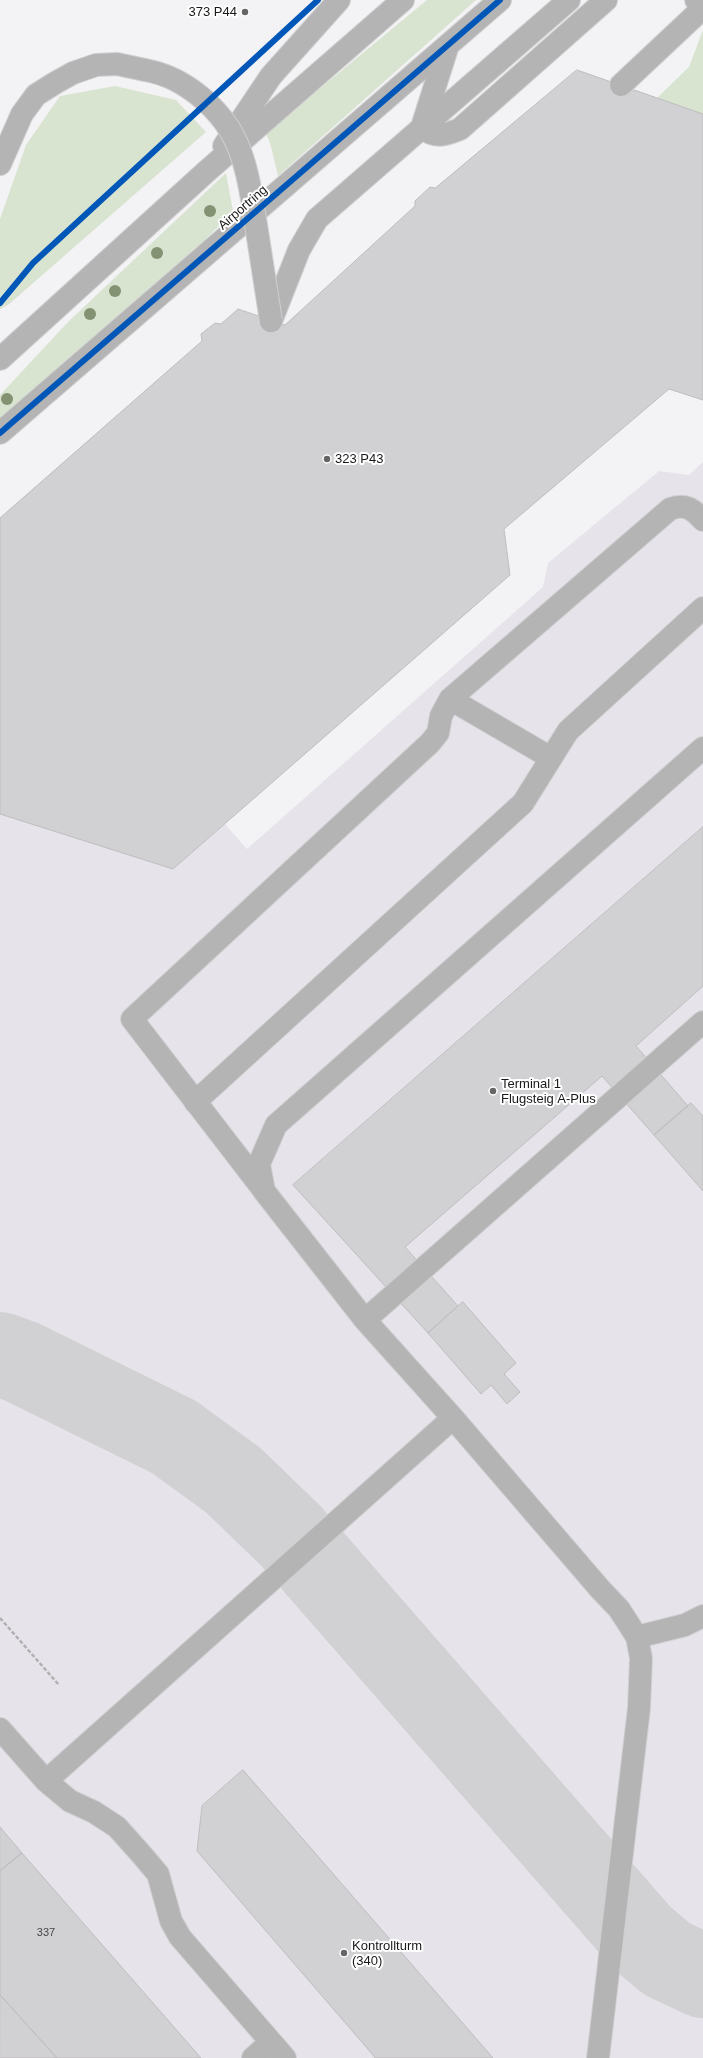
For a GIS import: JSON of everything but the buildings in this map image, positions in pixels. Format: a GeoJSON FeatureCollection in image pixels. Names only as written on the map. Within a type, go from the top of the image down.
{"type":"FeatureCollection","features":[{"type":"Feature","properties":{"kind":"street"},"geometry":{"type":"LineString","coordinates":[[207,171],[271,76],[339,0]]}},
{"type":"Feature","properties":{"kind":"street"},"geometry":{"type":"LineString","coordinates":[[0,359],[207,171],[403,0]]}},
{"type":"Feature","properties":{"kind":"street","name":"Airportring"},"geometry":{"type":"LineString","coordinates":[[0,433],[500,0]]}},
{"type":"Feature","properties":{"kind":"street"},"geometry":{"type":"LineString","coordinates":[[0,164],[22,114],[36,95],[73,73],[96,65],[117,64],[169,77],[191,89],[213,108],[228,129],[240,150],[248,179],[271,321],[299,250],[317,219],[569,0]]}},
{"type":"Feature","properties":{"kind":"street"},"geometry":{"type":"LineString","coordinates":[[422,127],[428,133],[436,136],[448,134],[460,129],[606,0]]}},
{"type":"Feature","properties":{"kind":"street"},"geometry":{"type":"LineString","coordinates":[[621,85],[703,8],[696,0]]}},
{"type":"Feature","properties":{"kind":"street"},"geometry":{"type":"LineString","coordinates":[[422,127],[448,45]]}},
{"type":"Feature","properties":{"kind":"street"},"geometry":{"type":"LineString","coordinates":[[598,2058],[639,1708],[641,1658],[637,1637],[619,1609],[600,1589],[453,1418],[364,1320],[132,1019],[430,743],[438,733],[441,716],[450,699],[670,509],[678,506],[692,508],[703,520]]}},
{"type":"Feature","properties":{"kind":"street"},"geometry":{"type":"LineString","coordinates":[[195,1102],[523,803],[568,731],[703,608]]}},
{"type":"Feature","properties":{"kind":"street"},"geometry":{"type":"LineString","coordinates":[[450,699],[551,758]]}},
{"type":"Feature","properties":{"kind":"street"},"geometry":{"type":"LineString","coordinates":[[264,1191],[259,1164],[276,1125],[703,748]]}},
{"type":"Feature","properties":{"kind":"street"},"geometry":{"type":"LineString","coordinates":[[364,1320],[703,1022]]}},
{"type":"Feature","properties":{"kind":"street"},"geometry":{"type":"LineString","coordinates":[[46,1781],[453,1418]]}},
{"type":"Feature","properties":{"kind":"street"},"geometry":{"type":"LineString","coordinates":[[637,1637],[685,1625],[703,1616]]}},
{"type":"Feature","properties":{"kind":"street"},"geometry":{"type":"LineString","coordinates":[[0,1729],[46,1781],[70,1802],[94,1812],[117,1827],[142,1855],[158,1874],[163,1887],[171,1921],[180,1937],[286,2058]]}},
{"type":"Feature","properties":{"kind":"street"},"geometry":{"type":"LineString","coordinates":[[253,2058],[271,2042]]}},
{"type":"Feature","properties":{"kind":"path"},"geometry":{"type":"LineString","coordinates":[[0,1618],[59,1685]]}},
{"type":"Feature","properties":{"kind":"shaded area"},"geometry":{"type":"Polygon","coordinates":[[[703,462],[703,2058],[0,2058],[0,814],[173,869],[225,824],[247,849],[543,587],[548,563],[659,471],[689,475],[703,462]]]}},
{"type":"Feature","properties":{"kind":"green space"},"geometry":{"type":"Polygon","coordinates":[[[427,0],[476,0],[278,176],[271,146],[266,133],[427,0]]]}},
{"type":"Feature","properties":{"kind":"green space"},"geometry":{"type":"Polygon","coordinates":[[[703,30],[703,114],[657,98],[689,67],[703,30]]]}},
{"type":"Feature","properties":{"kind":"green space"},"geometry":{"type":"Polygon","coordinates":[[[115,86],[176,100],[206,132],[8,305],[0,309],[0,219],[26,145],[60,96],[115,86]]]}},
{"type":"Feature","properties":{"kind":"green space"},"geometry":{"type":"Polygon","coordinates":[[[226,173],[233,211],[205,240],[0,418],[0,395],[69,321],[226,173]]]}},
{"type":"Feature","properties":{"kind":"taxiway"},"geometry":{"type":"LineString","coordinates":[[0,1354],[22,1362],[174,1437],[233,1480],[291,1536],[642,1938],[667,1959],[703,1976]]}},
{"type":"Feature","properties":{"kind":"cycle path"},"geometry":{"type":"LineString","coordinates":[[0,303],[33,263],[318,0]]}},
{"type":"Feature","properties":{"kind":"cycle path"},"geometry":{"type":"LineString","coordinates":[[0,433],[500,0]]}},
{"type":"Feature","properties":{"kind":"place","name":"373 P44"},"geometry":{"type":"Point","coordinates":[245,12]}},
{"type":"Feature","properties":{"kind":"place","name":"323 P43"},"geometry":{"type":"Point","coordinates":[327,459]}},
{"type":"Feature","properties":{"kind":"place","name":"Terminal 1 Flugsteig A-Plus"},"geometry":{"type":"Point","coordinates":[493,1091]}},
{"type":"Feature","properties":{"kind":"place","name":"Kontrollturm (340)"},"geometry":{"type":"Point","coordinates":[344,1953]}}]}
